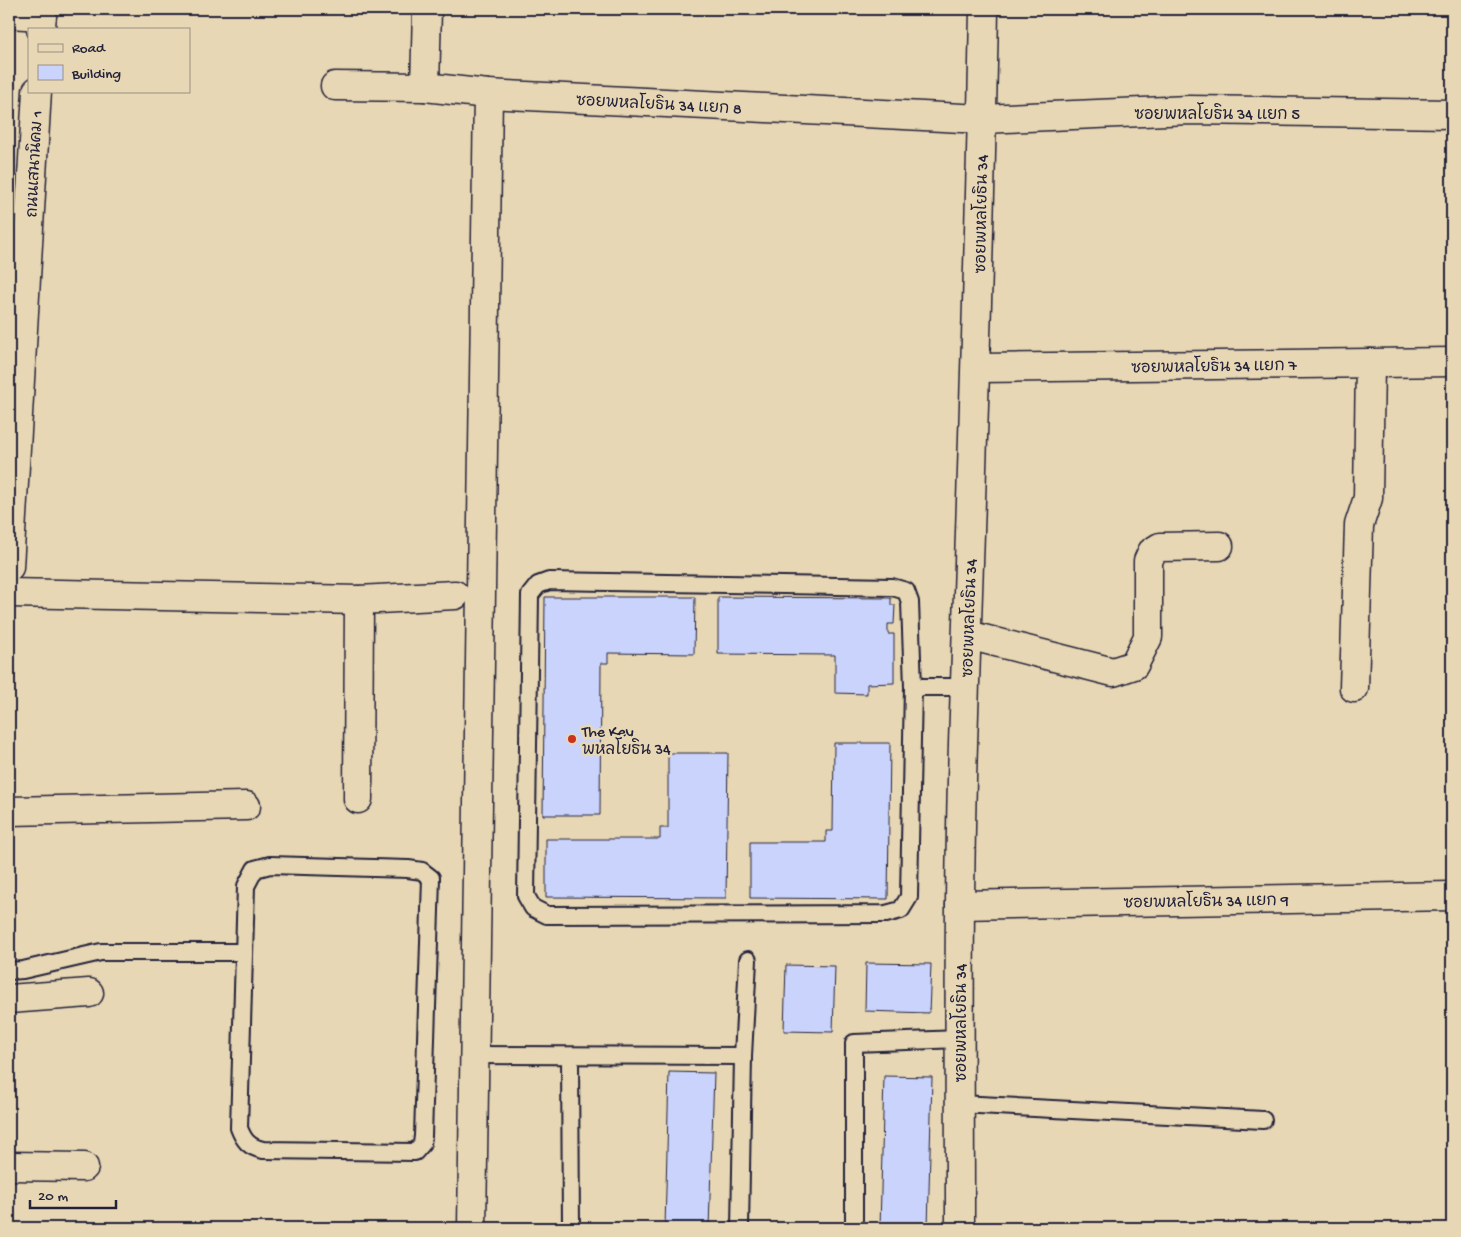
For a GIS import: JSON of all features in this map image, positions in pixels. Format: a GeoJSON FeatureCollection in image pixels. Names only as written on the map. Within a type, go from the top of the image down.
{"type":"FeatureCollection","features":[{"type":"Feature","properties":{"kind":"street"},"geometry":{"type":"LineString","coordinates":[[426,87],[428,9]]}},
{"type":"Feature","properties":{"kind":"street","name":"ซอยพหลโยธิน 34"},"geometry":{"type":"LineString","coordinates":[[960,1228],[960,905],[977,368],[984,9]]}},
{"type":"Feature","properties":{"kind":"street"},"geometry":{"type":"LineString","coordinates":[[9,14],[42,18]]}},
{"type":"Feature","properties":{"kind":"street","name":"ซอยพหลโยธิน 34 แยก 8"},"geometry":{"type":"LineString","coordinates":[[335,86],[426,87],[488,94],[982,119]]}},
{"type":"Feature","properties":{"kind":"street","name":"ถนนเสนานิคม 1"},"geometry":{"type":"LineString","coordinates":[[9,567],[37,92]]}},
{"type":"Feature","properties":{"kind":"street"},"geometry":{"type":"LineString","coordinates":[[472,1228],[488,94]]}},
{"type":"Feature","properties":{"kind":"street","name":"ซอยพหลโยธิน 34 แยก 5"},"geometry":{"type":"LineString","coordinates":[[982,119],[1189,110],[1452,114]]}},
{"type":"Feature","properties":{"kind":"street","name":"ซอยพหลโยธิน 34 แยก 7"},"geometry":{"type":"LineString","coordinates":[[977,368],[1452,362]]}},
{"type":"Feature","properties":{"kind":"street"},"geometry":{"type":"LineString","coordinates":[[1354,688],[1359,526],[1368,498],[1370,363]]}},
{"type":"Feature","properties":{"kind":"street"},"geometry":{"type":"LineString","coordinates":[[968,635],[1113,672],[1134,665],[1148,637],[1148,561],[1152,552],[1160,548],[1219,546]]}},
{"type":"Feature","properties":{"kind":"street"},"geometry":{"type":"LineString","coordinates":[[9,593],[359,600],[454,595]]}},
{"type":"Feature","properties":{"kind":"street"},"geometry":{"type":"LineString","coordinates":[[358,799],[359,600]]}},
{"type":"Feature","properties":{"kind":"street"},"geometry":{"type":"LineString","coordinates":[[9,811],[246,806]]}},
{"type":"Feature","properties":{"kind":"street","name":"ซอยพหลโยธิน 34 แยก 9"},"geometry":{"type":"LineString","coordinates":[[960,905],[1452,896]]}},
{"type":"Feature","properties":{"kind":"street"},"geometry":{"type":"LineString","coordinates":[[9,999],[89,993]]}},
{"type":"Feature","properties":{"kind":"street"},"geometry":{"type":"LineString","coordinates":[[9,1166],[84,1167]]}},
{"type":"Feature","properties":{"kind":"lane"},"geometry":{"type":"LineString","coordinates":[[549,581],[892,587],[906,591],[910,602],[913,687],[909,897],[901,910],[886,914],[547,915],[533,908],[526,896],[530,595],[538,585],[549,581]]}},
{"type":"Feature","properties":{"kind":"lane"},"geometry":{"type":"LineString","coordinates":[[913,687],[966,687]]}},
{"type":"Feature","properties":{"kind":"lane"},"geometry":{"type":"LineString","coordinates":[[260,866],[408,869],[422,871],[431,878],[423,1136],[422,1144],[418,1150],[405,1153],[263,1150],[254,1148],[243,1139],[239,1128],[244,952],[246,886],[250,875],[260,866]]}},
{"type":"Feature","properties":{"kind":"lane"},"geometry":{"type":"LineString","coordinates":[[9,971],[23,970],[101,952],[244,952]]}},
{"type":"Feature","properties":{"kind":"lane"},"geometry":{"type":"LineString","coordinates":[[740,1228],[743,1056],[748,960]]}},
{"type":"Feature","properties":{"kind":"lane"},"geometry":{"type":"LineString","coordinates":[[854,1228],[854,1043],[960,1039]]}},
{"type":"Feature","properties":{"kind":"lane"},"geometry":{"type":"LineString","coordinates":[[475,1055],[743,1056]]}},
{"type":"Feature","properties":{"kind":"lane"},"geometry":{"type":"LineString","coordinates":[[570,1056],[571,1228]]}},
{"type":"Feature","properties":{"kind":"lane"},"geometry":{"type":"LineString","coordinates":[[960,1104],[1263,1120]]}},
{"type":"Feature","properties":{"kind":"building","name":"The Key พหลโยธิน 34"},"geometry":{"type":"Polygon","coordinates":[[[545,597],[695,597],[694,654],[608,653],[608,663],[601,663],[600,815],[543,815],[545,597]]]}},
{"type":"Feature","properties":{"kind":"building"},"geometry":{"type":"Polygon","coordinates":[[[718,597],[891,598],[891,605],[895,605],[894,624],[888,624],[888,634],[894,634],[894,683],[867,684],[867,694],[835,693],[835,655],[718,654],[718,597]]]}},
{"type":"Feature","properties":{"kind":"building"},"geometry":{"type":"Polygon","coordinates":[[[834,743],[890,743],[888,899],[750,898],[750,842],[826,842],[826,831],[833,831],[834,743]]]}},
{"type":"Feature","properties":{"kind":"building"},"geometry":{"type":"Polygon","coordinates":[[[668,753],[728,753],[726,898],[546,897],[546,839],[660,839],[660,828],[668,828],[668,753]]]}},
{"type":"Feature","properties":{"kind":"building"},"geometry":{"type":"Polygon","coordinates":[[[866,963],[931,964],[929,1013],[865,1011],[866,963]]]}},
{"type":"Feature","properties":{"kind":"building"},"geometry":{"type":"Polygon","coordinates":[[[786,965],[835,966],[833,1032],[784,1031],[786,965]]]}},
{"type":"Feature","properties":{"kind":"building"},"geometry":{"type":"Polygon","coordinates":[[[669,1072],[714,1073],[709,1228],[665,1228],[669,1072]]]}},
{"type":"Feature","properties":{"kind":"building"},"geometry":{"type":"Polygon","coordinates":[[[884,1076],[932,1077],[928,1228],[880,1228],[884,1076]]]}},
{"type":"Feature","properties":{"kind":"place","name":"The Key พหลโยธิน 34"},"geometry":{"type":"Point","coordinates":[572,739]}}]}
